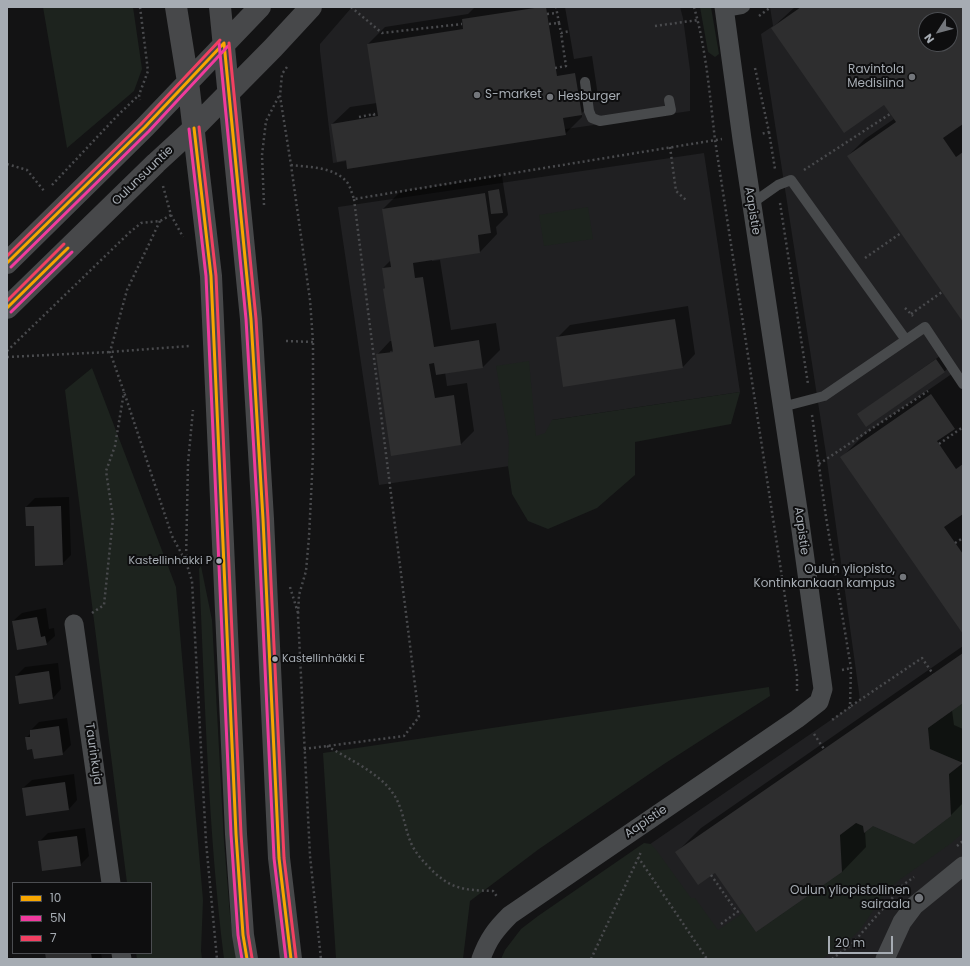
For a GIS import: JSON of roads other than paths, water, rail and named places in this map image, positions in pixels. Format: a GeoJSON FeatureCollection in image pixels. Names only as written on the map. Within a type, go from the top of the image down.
{"type":"FeatureCollection","features":[{"type":"Feature","properties":{"kind":"main road"},"geometry":{"type":"LineString","coordinates":[[176,7],[194,128],[211,276],[236,834],[243,935],[247,959]]}},
{"type":"Feature","properties":{"kind":"main road"},"geometry":{"type":"LineString","coordinates":[[220,7],[251,319],[263,519],[279,858],[291,959]]}},
{"type":"Feature","properties":{"kind":"main road"},"geometry":{"type":"LineString","coordinates":[[7,264],[145,126],[260,7]]}},
{"type":"Feature","properties":{"kind":"main road","name":"Oulunsuuntie"},"geometry":{"type":"LineString","coordinates":[[7,308],[194,128],[311,7]]}},
{"type":"Feature","properties":{"kind":"street","name":"Aapistie"},"geometry":{"type":"LineString","coordinates":[[481,959],[486,944],[495,930],[510,914],[797,719],[819,702],[823,689],[800,522],[751,204],[725,10]]}},
{"type":"Feature","properties":{"kind":"street","name":"Taurinkuja"},"geometry":{"type":"LineString","coordinates":[[74,624],[111,882]]}},
{"type":"Feature","properties":{"kind":"street"},"geometry":{"type":"LineString","coordinates":[[886,959],[902,922],[914,906],[963,866]]}},
{"type":"Feature","properties":{"kind":"lane"},"geometry":{"type":"LineString","coordinates":[[725,10],[742,9],[745,7]]}},
{"type":"Feature","properties":{"kind":"lane"},"geometry":{"type":"LineString","coordinates":[[585,82],[589,111],[592,118],[600,121],[671,110],[669,100]]}},
{"type":"Feature","properties":{"kind":"lane"},"geometry":{"type":"LineString","coordinates":[[751,204],[778,185],[791,180],[906,340]]}},
{"type":"Feature","properties":{"kind":"lane"},"geometry":{"type":"LineString","coordinates":[[782,407],[824,396],[925,327],[963,384]]}},
{"type":"Feature","properties":{"kind":"place","name":"Ravintola Medisiina"},"geometry":{"type":"Point","coordinates":[912,77]}},
{"type":"Feature","properties":{"kind":"place","name":"S-market"},"geometry":{"type":"Point","coordinates":[477,95]}},
{"type":"Feature","properties":{"kind":"place","name":"Hesburger"},"geometry":{"type":"Point","coordinates":[550,97]}},
{"type":"Feature","properties":{"kind":"place","name":"Kastellinhäkki P"},"geometry":{"type":"Point","coordinates":[219,561]}},
{"type":"Feature","properties":{"kind":"place","name":"Oulun yliopisto, Kontinkankaan kampus"},"geometry":{"type":"Point","coordinates":[903,577]}},
{"type":"Feature","properties":{"kind":"place","name":"Kastellinhäkki E"},"geometry":{"type":"Point","coordinates":[275,659]}},
{"type":"Feature","properties":{"kind":"place","name":"Oulun yliopistollinen sairaala"},"geometry":{"type":"Point","coordinates":[919,898]}}]}
